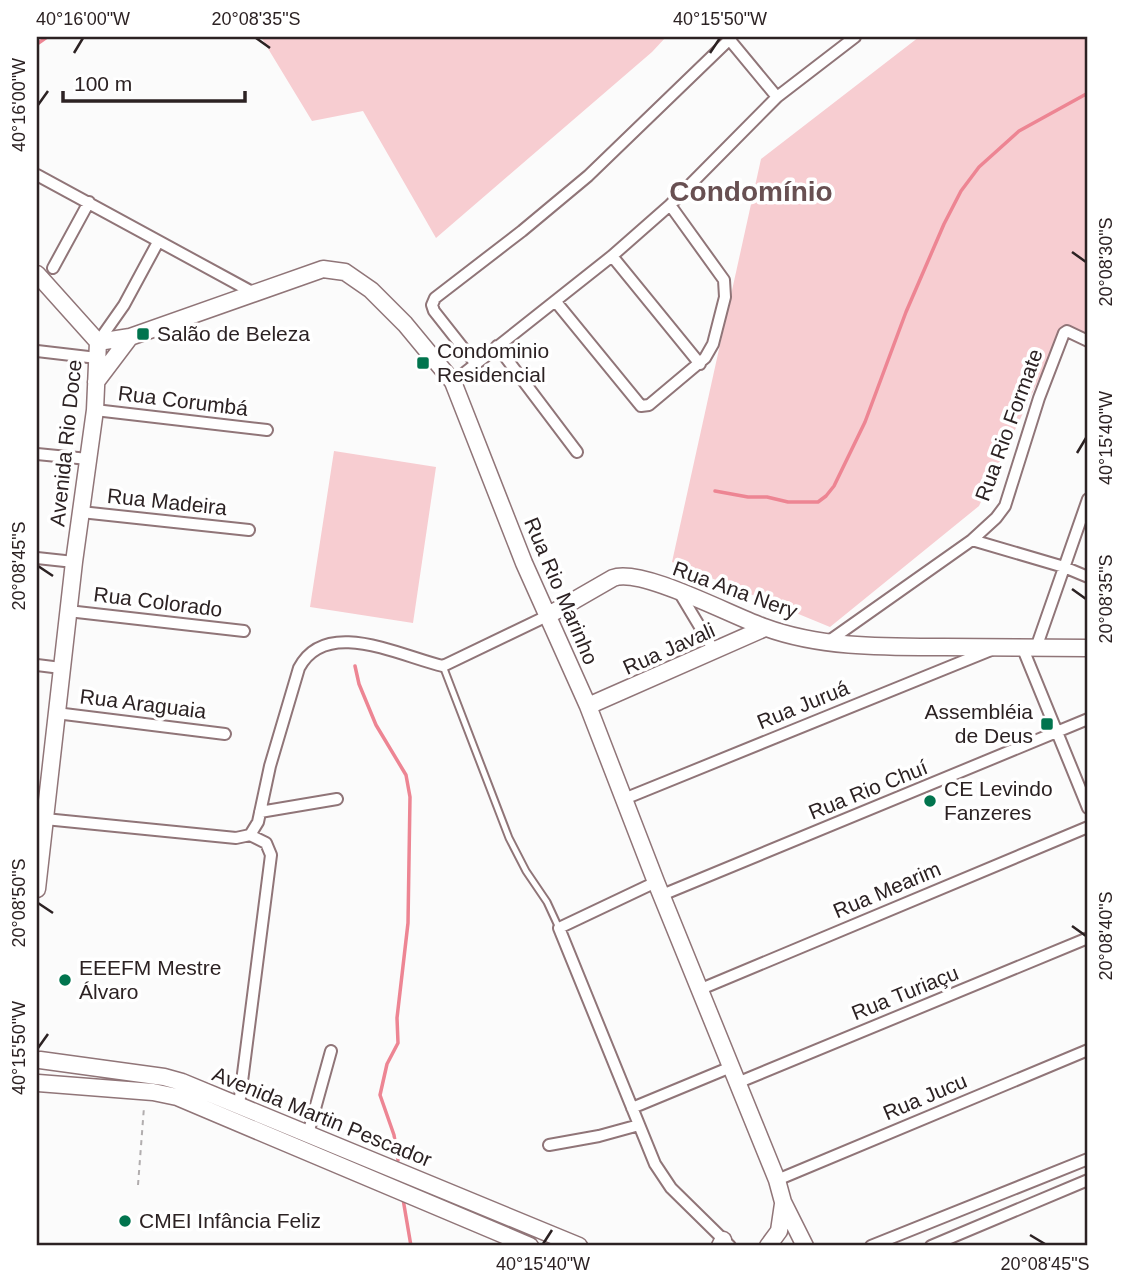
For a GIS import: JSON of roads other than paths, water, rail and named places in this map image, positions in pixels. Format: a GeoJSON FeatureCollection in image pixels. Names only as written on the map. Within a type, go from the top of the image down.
{"type":"FeatureCollection","features":[{"type":"Feature","properties":{"kind":"street"},"geometry":{"type":"LineString","coordinates":[[453,382],[612,256],[670,205],[777,97],[855,37]]}},
{"type":"Feature","properties":{"kind":"street"},"geometry":{"type":"LineString","coordinates":[[475,363],[434,312],[432,305],[435,298],[523,231],[587,176],[731,38],[777,97]]}},
{"type":"Feature","properties":{"kind":"street"},"geometry":{"type":"LineString","coordinates":[[37,175],[254,293]]}},
{"type":"Feature","properties":{"kind":"street"},"geometry":{"type":"LineString","coordinates":[[53,268],[89,202]]}},
{"type":"Feature","properties":{"kind":"street"},"geometry":{"type":"LineString","coordinates":[[556,302],[641,405],[649,405],[699,364],[713,344],[726,287],[719,273],[670,205]]}},
{"type":"Feature","properties":{"kind":"street"},"geometry":{"type":"LineString","coordinates":[[37,351],[97,350],[158,242]]}},
{"type":"Feature","properties":{"kind":"street"},"geometry":{"type":"LineString","coordinates":[[612,256],[699,364]]}},
{"type":"Feature","properties":{"kind":"street","name":"Rua Rio Marinho"},"geometry":{"type":"LineString","coordinates":[[97,350],[323,269],[345,272],[358,279],[386,303],[453,382],[547,616],[588,706],[777,1180],[783,1202],[805,1246]]}},
{"type":"Feature","properties":{"kind":"street","name":"Avenida Rio Doce"},"geometry":{"type":"LineString","coordinates":[[37,274],[97,350],[95,410],[56,713],[44,765],[45,819],[37,889]]}},
{"type":"Feature","properties":{"kind":"street","name":"Rua Rio Formate"},"geometry":{"type":"LineString","coordinates":[[972,540],[996,518],[1004,506],[1043,387],[1064,333],[1067,331],[1085,340]]}},
{"type":"Feature","properties":{"kind":"street"},"geometry":{"type":"LineString","coordinates":[[96,382],[130,337]]}},
{"type":"Feature","properties":{"kind":"street"},"geometry":{"type":"LineString","coordinates":[[497,346],[577,452]]}},
{"type":"Feature","properties":{"kind":"street","name":"Rua Corumbá"},"geometry":{"type":"LineString","coordinates":[[95,410],[267,430]]}},
{"type":"Feature","properties":{"kind":"street"},"geometry":{"type":"LineString","coordinates":[[37,454],[88,459]]}},
{"type":"Feature","properties":{"kind":"street"},"geometry":{"type":"LineString","coordinates":[[1088,501],[1064,567],[1029,648],[1088,808]]}},
{"type":"Feature","properties":{"kind":"street","name":"Rua Madeira"},"geometry":{"type":"LineString","coordinates":[[81,512],[248,530]]}},
{"type":"Feature","properties":{"kind":"street"},"geometry":{"type":"LineString","coordinates":[[829,641],[972,540],[1064,567],[1088,577]]}},
{"type":"Feature","properties":{"kind":"street"},"geometry":{"type":"LineString","coordinates":[[37,558],[74,562]]}},
{"type":"Feature","properties":{"kind":"street","name":"Rua Ana Nery"},"geometry":{"type":"LineString","coordinates":[[547,616],[619,576],[639,578],[765,628],[829,641],[874,646],[1088,648]]}},
{"type":"Feature","properties":{"kind":"street"},"geometry":{"type":"LineString","coordinates":[[678,592],[715,652]]}},
{"type":"Feature","properties":{"kind":"street","name":"Rua Colorado"},"geometry":{"type":"LineString","coordinates":[[68,611],[244,631]]}},
{"type":"Feature","properties":{"kind":"street"},"geometry":{"type":"LineString","coordinates":[[250,835],[256,826],[270,766],[299,668],[308,654],[328,643],[343,641],[372,645],[443,666],[547,616]]}},
{"type":"Feature","properties":{"kind":"street","name":"Rua Javali"},"geometry":{"type":"LineString","coordinates":[[588,706],[765,628]]}},
{"type":"Feature","properties":{"kind":"street","name":"Rua Juruá"},"geometry":{"type":"LineString","coordinates":[[624,799],[997,648]]}},
{"type":"Feature","properties":{"kind":"street"},"geometry":{"type":"LineString","coordinates":[[37,665],[61,668]]}},
{"type":"Feature","properties":{"kind":"street","name":"Rua Araguaia"},"geometry":{"type":"LineString","coordinates":[[56,713],[225,734]]}},
{"type":"Feature","properties":{"kind":"street","name":"Rua Rio Chuí"},"geometry":{"type":"LineString","coordinates":[[559,928],[1088,719]]}},
{"type":"Feature","properties":{"kind":"street"},"geometry":{"type":"LineString","coordinates":[[260,812],[337,799]]}},
{"type":"Feature","properties":{"kind":"street"},"geometry":{"type":"LineString","coordinates":[[45,819],[236,838],[250,835],[266,843],[271,855],[239,1105]]}},
{"type":"Feature","properties":{"kind":"street","name":"Rua Mearim"},"geometry":{"type":"LineString","coordinates":[[701,989],[1088,827]]}},
{"type":"Feature","properties":{"kind":"street"},"geometry":{"type":"LineString","coordinates":[[559,928],[651,1154],[666,1181],[724,1244]]}},
{"type":"Feature","properties":{"kind":"street","name":"Rua Turiaçu"},"geometry":{"type":"LineString","coordinates":[[737,1083],[1088,938]]}},
{"type":"Feature","properties":{"kind":"street","name":"Rua Jucu"},"geometry":{"type":"LineString","coordinates":[[777,1180],[1088,1050]]}},
{"type":"Feature","properties":{"kind":"street"},"geometry":{"type":"LineString","coordinates":[[308,1134],[331,1051]]}},
{"type":"Feature","properties":{"kind":"street"},"geometry":{"type":"LineString","coordinates":[[37,1084],[42,1070],[38,1058]]}},
{"type":"Feature","properties":{"kind":"street","name":"Avenida Martin Pescador"},"geometry":{"type":"LineString","coordinates":[[38,1058],[172,1078],[579,1246]]}},
{"type":"Feature","properties":{"kind":"street"},"geometry":{"type":"LineString","coordinates":[[632,1108],[731,1067]]}},
{"type":"Feature","properties":{"kind":"street","name":"Avenida Martin Pescador"},"geometry":{"type":"LineString","coordinates":[[37,1084],[145,1092],[193,1102],[530,1246]]}},
{"type":"Feature","properties":{"kind":"street"},"geometry":{"type":"LineString","coordinates":[[549,1145],[639,1125]]}},
{"type":"Feature","properties":{"kind":"street"},"geometry":{"type":"LineString","coordinates":[[871,1246],[1088,1158]]}},
{"type":"Feature","properties":{"kind":"street"},"geometry":{"type":"LineString","coordinates":[[931,1246],[1088,1180]]}},
{"type":"Feature","properties":{"kind":"street","name":"Rua Rio Marinho"},"geometry":{"type":"LineString","coordinates":[[768,1246],[779,1231],[783,1202]]}},
{"type":"Feature","properties":{"kind":"lane"},"geometry":{"type":"LineString","coordinates":[[443,666],[509,838],[526,871],[547,902],[559,928]]}},
{"type":"Feature","properties":{"kind":"waterway"},"geometry":{"type":"LineString","coordinates":[[37,44],[47,37]]}},
{"type":"Feature","properties":{"kind":"waterway"},"geometry":{"type":"LineString","coordinates":[[715,491],[788,502],[818,502],[826,496],[834,486],[865,422],[906,312],[961,191],[979,167],[1019,131],[1088,93]]}},
{"type":"Feature","properties":{"kind":"waterway"},"geometry":{"type":"LineString","coordinates":[[355,666],[359,684],[376,725],[406,775],[410,797],[408,923],[397,1018],[398,1043],[387,1064],[380,1095],[394,1135],[398,1160]]}},
{"type":"Feature","properties":{"kind":"waterway"},"geometry":{"type":"LineString","coordinates":[[403,1199],[411,1246]]}},
{"type":"Feature","properties":{"kind":"place","name":"Salão de Beleza"},"geometry":{"type":"Point","coordinates":[143,334]}},
{"type":"Feature","properties":{"kind":"place","name":"Condominio Residencial"},"geometry":{"type":"Point","coordinates":[423,363]}},
{"type":"Feature","properties":{"kind":"place","name":"Assembléia de Deus"},"geometry":{"type":"Point","coordinates":[1047,724]}},
{"type":"Feature","properties":{"kind":"place","name":"CE Levindo Fanzeres"},"geometry":{"type":"Point","coordinates":[930,801]}},
{"type":"Feature","properties":{"kind":"place","name":"EEEFM Mestre Álvaro"},"geometry":{"type":"Point","coordinates":[65,980]}},
{"type":"Feature","properties":{"kind":"place","name":"CMEI Infância Feliz"},"geometry":{"type":"Point","coordinates":[125,1221]}},
{"type":"Feature","properties":{"kind":"district","name":"Condomínio"},"geometry":{"type":"Point","coordinates":[751,191]}}]}
